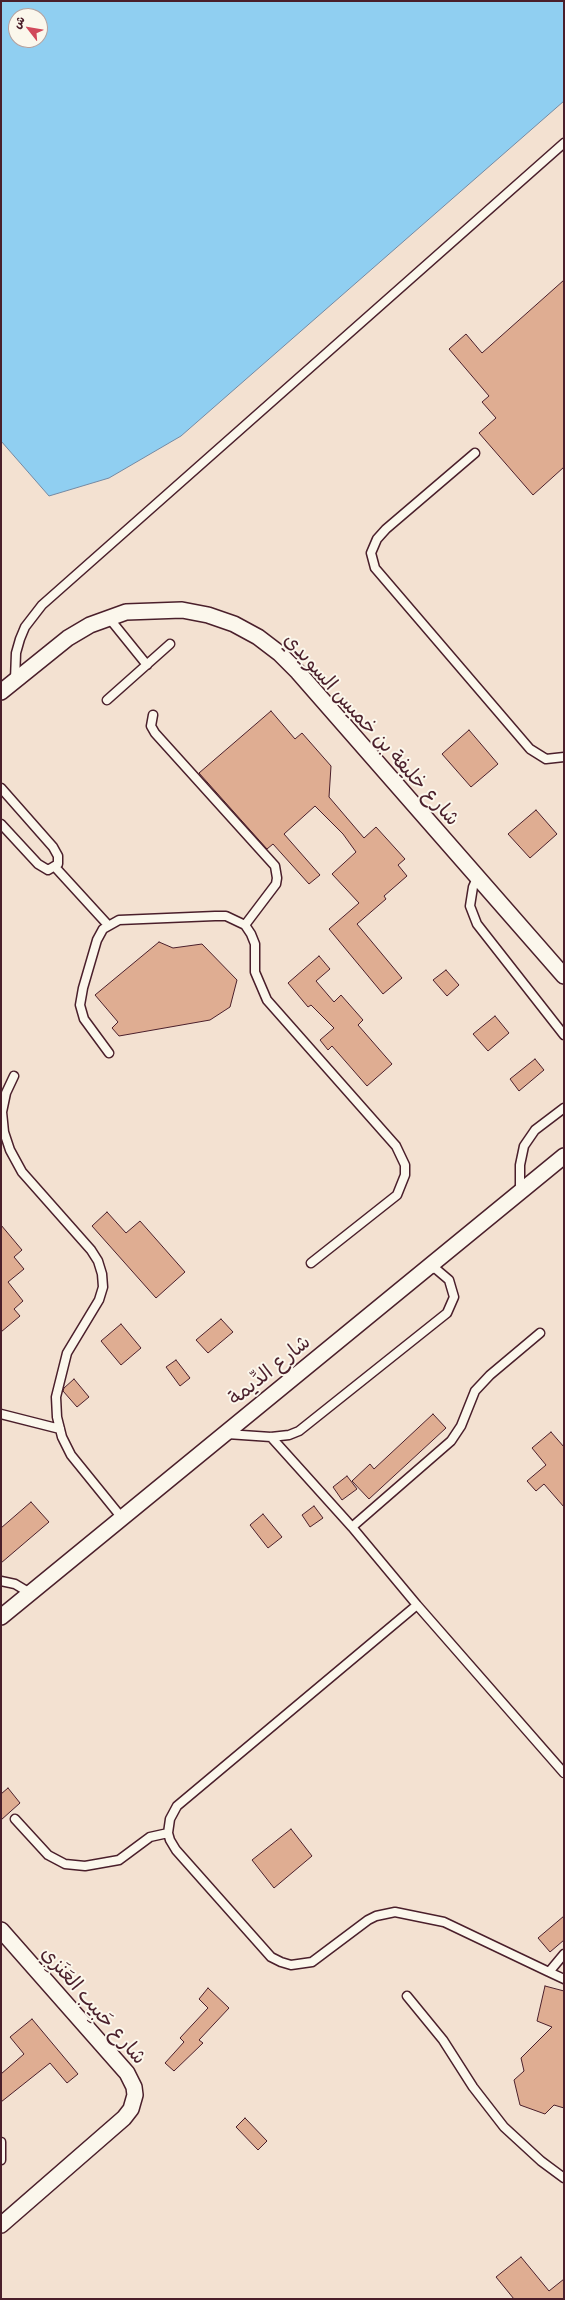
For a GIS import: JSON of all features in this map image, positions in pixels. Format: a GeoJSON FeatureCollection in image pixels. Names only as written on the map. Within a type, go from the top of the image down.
{"type":"FeatureCollection","features":[{"type":"Feature","properties":{"kind":"street","name":"شارع خليفة بن خميس السويدي"},"geometry":{"type":"LineString","coordinates":[[1,692],[68,638],[90,625],[126,612],[182,610],[208,615],[234,624],[258,637],[279,653],[298,672],[564,976]]}},
{"type":"Feature","properties":{"kind":"street","name":"شارع الدِّيمة"},"geometry":{"type":"LineString","coordinates":[[1,1617],[564,1156]]}},
{"type":"Feature","properties":{"kind":"street","name":"شارع حَبِيب العَنَزِي"},"geometry":{"type":"LineString","coordinates":[[1,1930],[127,2073],[134,2087],[135,2095],[131,2109],[124,2118],[1,2225]]}},
{"type":"Feature","properties":{"kind":"lane"},"geometry":{"type":"LineString","coordinates":[[15,680],[16,653],[20,640],[25,627],[42,605],[564,143]]}},
{"type":"Feature","properties":{"kind":"lane"},"geometry":{"type":"LineString","coordinates":[[475,453],[381,534],[371,553],[375,568],[530,749],[546,759],[564,757]]}},
{"type":"Feature","properties":{"kind":"lane"},"geometry":{"type":"LineString","coordinates":[[109,618],[147,665]]}},
{"type":"Feature","properties":{"kind":"lane"},"geometry":{"type":"LineString","coordinates":[[107,700],[170,644]]}},
{"type":"Feature","properties":{"kind":"lane"},"geometry":{"type":"LineString","coordinates":[[153,715],[151,722],[155,733],[275,866],[277,878],[276,884],[245,925]]}},
{"type":"Feature","properties":{"kind":"lane"},"geometry":{"type":"LineString","coordinates":[[1,788],[53,847],[59,860],[55,867],[48,870],[38,864],[1,824]]}},
{"type":"Feature","properties":{"kind":"lane"},"geometry":{"type":"LineString","coordinates":[[55,867],[108,925]]}},
{"type":"Feature","properties":{"kind":"lane"},"geometry":{"type":"LineString","coordinates":[[477,878],[473,887],[470,906],[477,924],[564,1035]]}},
{"type":"Feature","properties":{"kind":"lane"},"geometry":{"type":"LineString","coordinates":[[109,1053],[84,1019],[80,1005],[83,988],[97,940],[108,925],[119,920],[226,916],[236,919],[245,925],[255,944],[255,972],[267,1000],[396,1146],[405,1165],[405,1176],[397,1195],[311,1263]]}},
{"type":"Feature","properties":{"kind":"lane"},"geometry":{"type":"LineString","coordinates":[[14,1076],[6,1094],[2,1112],[4,1132],[10,1150],[22,1172],[91,1250],[98,1261],[102,1274],[103,1287],[99,1300],[67,1354],[60,1377],[56,1397],[60,1429],[71,1455],[122,1518]]}},
{"type":"Feature","properties":{"kind":"lane"},"geometry":{"type":"LineString","coordinates":[[520,1192],[520,1165],[524,1146],[535,1130],[564,1108]]}},
{"type":"Feature","properties":{"kind":"lane"},"geometry":{"type":"LineString","coordinates":[[225,1434],[271,1437],[289,1435],[309,1424],[447,1313],[454,1297],[449,1280],[436,1270],[427,1268]]}},
{"type":"Feature","properties":{"kind":"lane"},"geometry":{"type":"LineString","coordinates":[[352,1527],[451,1441],[462,1426],[475,1391],[540,1333]]}},
{"type":"Feature","properties":{"kind":"lane"},"geometry":{"type":"LineString","coordinates":[[1,1414],[60,1429]]}},
{"type":"Feature","properties":{"kind":"lane"},"geometry":{"type":"LineString","coordinates":[[271,1437],[352,1527],[417,1605],[564,1772]]}},
{"type":"Feature","properties":{"kind":"lane"},"geometry":{"type":"LineString","coordinates":[[1,1581],[15,1584],[30,1593]]}},
{"type":"Feature","properties":{"kind":"lane"},"geometry":{"type":"LineString","coordinates":[[417,1605],[177,1806],[170,1819],[168,1833],[176,1850],[271,1957],[281,1962],[302,1965],[312,1962],[368,1920],[376,1916],[395,1912],[444,1922],[564,1979]]}},
{"type":"Feature","properties":{"kind":"lane"},"geometry":{"type":"LineString","coordinates":[[15,1819],[48,1855],[65,1864],[85,1866],[119,1860],[150,1837],[168,1833]]}},
{"type":"Feature","properties":{"kind":"lane"},"geometry":{"type":"LineString","coordinates":[[548,1972],[564,1954]]}},
{"type":"Feature","properties":{"kind":"lane"},"geometry":{"type":"LineString","coordinates":[[407,1996],[443,2040],[474,2087],[504,2127],[541,2161],[564,2178]]}},
{"type":"Feature","properties":{"kind":"lane"},"geometry":{"type":"LineString","coordinates":[[1,2142],[1,2160]]}},
{"type":"Feature","properties":{"kind":"water"},"geometry":{"type":"Polygon","coordinates":[[[1,1],[564,1],[564,101],[181,436],[109,478],[49,496],[1,441],[1,1]]]}},
{"type":"Feature","properties":{"kind":"building"},"geometry":{"type":"Polygon","coordinates":[[[564,280],[564,467],[533,495],[479,433],[496,418],[482,402],[489,396],[449,349],[466,334],[482,353],[564,280]]]}},
{"type":"Feature","properties":{"kind":"building"},"geometry":{"type":"Polygon","coordinates":[[[271,711],[295,739],[302,733],[331,766],[329,797],[364,838],[376,827],[405,859],[398,865],[407,876],[384,896],[386,899],[357,924],[402,978],[383,994],[329,929],[359,903],[332,874],[356,852],[343,834],[315,806],[284,834],[320,875],[309,884],[273,844],[267,849],[199,773],[271,711]]]}},
{"type":"Feature","properties":{"kind":"building"},"geometry":{"type":"Polygon","coordinates":[[[469,730],[498,764],[471,787],[442,754],[469,730]]]}},
{"type":"Feature","properties":{"kind":"building"},"geometry":{"type":"Polygon","coordinates":[[[536,810],[557,834],[530,858],[508,834],[536,810]]]}},
{"type":"Feature","properties":{"kind":"building"},"geometry":{"type":"Polygon","coordinates":[[[159,942],[173,948],[202,944],[237,980],[230,1007],[210,1020],[119,1036],[112,1028],[118,1022],[95,995],[159,942]]]}},
{"type":"Feature","properties":{"kind":"building"},"geometry":{"type":"Polygon","coordinates":[[[319,956],[330,969],[316,981],[334,1002],[341,995],[363,1020],[358,1025],[392,1064],[367,1086],[332,1046],[328,1050],[320,1040],[334,1028],[311,1005],[308,1007],[288,983],[319,956]]]}},
{"type":"Feature","properties":{"kind":"building"},"geometry":{"type":"Polygon","coordinates":[[[446,970],[459,985],[447,996],[433,980],[446,970]]]}},
{"type":"Feature","properties":{"kind":"building"},"geometry":{"type":"Polygon","coordinates":[[[495,1016],[509,1033],[488,1051],[473,1034],[495,1016]]]}},
{"type":"Feature","properties":{"kind":"building"},"geometry":{"type":"Polygon","coordinates":[[[535,1059],[544,1070],[519,1091],[510,1079],[535,1059]]]}},
{"type":"Feature","properties":{"kind":"building"},"geometry":{"type":"Polygon","coordinates":[[[107,1212],[126,1233],[140,1221],[185,1272],[156,1298],[92,1226],[107,1212]]]}},
{"type":"Feature","properties":{"kind":"building"},"geometry":{"type":"Polygon","coordinates":[[[1,1225],[22,1250],[14,1257],[24,1269],[8,1282],[23,1301],[14,1309],[20,1316],[1,1332],[1,1225]]]}},
{"type":"Feature","properties":{"kind":"building"},"geometry":{"type":"Polygon","coordinates":[[[221,1319],[233,1332],[208,1353],[196,1340],[221,1319]]]}},
{"type":"Feature","properties":{"kind":"building"},"geometry":{"type":"Polygon","coordinates":[[[121,1324],[141,1348],[121,1365],[101,1341],[121,1324]]]}},
{"type":"Feature","properties":{"kind":"building"},"geometry":{"type":"Polygon","coordinates":[[[176,1360],[190,1378],[180,1386],[166,1367],[176,1360]]]}},
{"type":"Feature","properties":{"kind":"building"},"geometry":{"type":"Polygon","coordinates":[[[74,1379],[89,1397],[77,1407],[63,1391],[64,1388],[74,1379]]]}},
{"type":"Feature","properties":{"kind":"building"},"geometry":{"type":"Polygon","coordinates":[[[433,1414],[446,1428],[369,1499],[352,1481],[370,1464],[374,1469],[433,1414]]]}},
{"type":"Feature","properties":{"kind":"building"},"geometry":{"type":"Polygon","coordinates":[[[551,1432],[564,1447],[564,1507],[544,1484],[536,1491],[527,1481],[546,1465],[532,1448],[551,1432]]]}},
{"type":"Feature","properties":{"kind":"building"},"geometry":{"type":"Polygon","coordinates":[[[347,1476],[357,1489],[342,1500],[333,1487],[347,1476]]]}},
{"type":"Feature","properties":{"kind":"building"},"geometry":{"type":"Polygon","coordinates":[[[31,1502],[49,1522],[1,1563],[1,1528],[31,1502]]]}},
{"type":"Feature","properties":{"kind":"building"},"geometry":{"type":"Polygon","coordinates":[[[314,1506],[323,1518],[310,1527],[302,1515],[314,1506]]]}},
{"type":"Feature","properties":{"kind":"building"},"geometry":{"type":"Polygon","coordinates":[[[263,1514],[282,1537],[268,1548],[250,1525],[263,1514]]]}},
{"type":"Feature","properties":{"kind":"building"},"geometry":{"type":"Polygon","coordinates":[[[8,1788],[20,1803],[1,1820],[1,1794],[8,1788]]]}},
{"type":"Feature","properties":{"kind":"building"},"geometry":{"type":"Polygon","coordinates":[[[291,1829],[312,1856],[274,1888],[252,1860],[291,1829]]]}},
{"type":"Feature","properties":{"kind":"building"},"geometry":{"type":"Polygon","coordinates":[[[564,1916],[564,1940],[550,1952],[538,1938],[564,1916]]]}},
{"type":"Feature","properties":{"kind":"building"},"geometry":{"type":"Polygon","coordinates":[[[545,1986],[564,1991],[564,2108],[554,2105],[545,2114],[520,2105],[514,2080],[524,2071],[521,2058],[552,2027],[537,2021],[545,1986]]]}},
{"type":"Feature","properties":{"kind":"building"},"geometry":{"type":"Polygon","coordinates":[[[208,1988],[229,2008],[199,2040],[203,2043],[174,2071],[165,2063],[184,2042],[180,2038],[208,2008],[199,1999],[208,1988]]]}},
{"type":"Feature","properties":{"kind":"building"},"geometry":{"type":"Polygon","coordinates":[[[32,2019],[78,2074],[67,2083],[50,2063],[1,2102],[1,2074],[24,2054],[10,2037],[32,2019]]]}},
{"type":"Feature","properties":{"kind":"building"},"geometry":{"type":"Polygon","coordinates":[[[245,2118],[267,2141],[258,2150],[236,2127],[245,2118]]]}},
{"type":"Feature","properties":{"kind":"building"},"geometry":{"type":"Polygon","coordinates":[[[521,2257],[549,2291],[564,2279],[564,2299],[514,2299],[496,2277],[521,2257]]]}}]}
